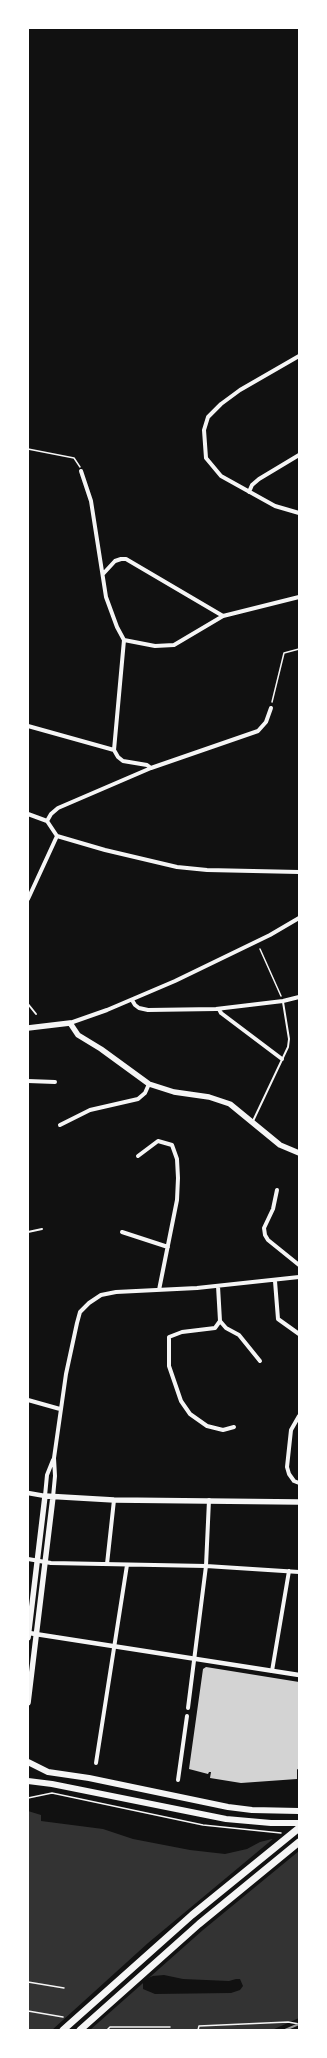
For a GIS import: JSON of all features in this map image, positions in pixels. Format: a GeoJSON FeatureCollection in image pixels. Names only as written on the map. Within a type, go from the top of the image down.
{"type":"FeatureCollection","features":[{"type":"Feature","properties":{"kind":"highway"},"geometry":{"type":"LineString","coordinates":[[28,1762],[48,1772],[89,1778],[199,1802],[252,1810],[299,1811]]}},
{"type":"Feature","properties":{"kind":"highway"},"geometry":{"type":"LineString","coordinates":[[28,1781],[52,1784],[226,1819],[271,1823],[299,1823]]}},
{"type":"Feature","properties":{"kind":"highway"},"geometry":{"type":"LineString","coordinates":[[62,2030],[192,1915],[299,1828]]}},
{"type":"Feature","properties":{"kind":"highway"},"geometry":{"type":"LineString","coordinates":[[80,2030],[182,1939],[299,1842]]}},
{"type":"Feature","properties":{"kind":"main road"},"geometry":{"type":"LineString","coordinates":[[28,1028],[70,1023],[78,1035],[101,1049],[149,1084],[174,1092],[209,1097],[230,1104],[280,1145],[299,1153]]}},
{"type":"Feature","properties":{"kind":"main road"},"geometry":{"type":"LineString","coordinates":[[28,1634],[45,1496],[114,1500],[299,1502]]}},
{"type":"Feature","properties":{"kind":"main road"},"geometry":{"type":"LineString","coordinates":[[28,1703],[53,1497]]}},
{"type":"Feature","properties":{"kind":"street"},"geometry":{"type":"LineString","coordinates":[[299,356],[240,390],[221,404],[208,416],[204,430],[206,458],[221,476],[275,506],[299,513]]}},
{"type":"Feature","properties":{"kind":"street"},"geometry":{"type":"LineString","coordinates":[[249,492],[252,485],[259,479],[299,455]]}},
{"type":"Feature","properties":{"kind":"street"},"geometry":{"type":"LineString","coordinates":[[81,471],[91,501],[110,610],[124,640],[114,750],[123,762],[147,765],[151,768]]}},
{"type":"Feature","properties":{"kind":"street"},"geometry":{"type":"LineString","coordinates":[[103,574],[115,561],[126,559],[223,616]]}},
{"type":"Feature","properties":{"kind":"street"},"geometry":{"type":"LineString","coordinates":[[124,640],[155,646],[174,645],[223,616],[299,597]]}},
{"type":"Feature","properties":{"kind":"street"},"geometry":{"type":"LineString","coordinates":[[47,821],[51,814],[58,808],[151,768],[258,731],[266,722],[271,708]]}},
{"type":"Feature","properties":{"kind":"street"},"geometry":{"type":"LineString","coordinates":[[28,726],[114,750]]}},
{"type":"Feature","properties":{"kind":"street"},"geometry":{"type":"LineString","coordinates":[[28,814],[47,821],[57,836],[105,850],[177,867],[207,870],[299,872]]}},
{"type":"Feature","properties":{"kind":"street"},"geometry":{"type":"LineString","coordinates":[[28,899],[57,836]]}},
{"type":"Feature","properties":{"kind":"street"},"geometry":{"type":"LineString","coordinates":[[70,1023],[132,1000],[270,935],[299,918]]}},
{"type":"Feature","properties":{"kind":"street"},"geometry":{"type":"LineString","coordinates":[[132,1000],[135,1005],[148,1010],[218,1009],[283,1001],[299,997]]}},
{"type":"Feature","properties":{"kind":"street"},"geometry":{"type":"LineString","coordinates":[[218,1009],[282,1060]]}},
{"type":"Feature","properties":{"kind":"street"},"geometry":{"type":"LineString","coordinates":[[28,1081],[55,1082]]}},
{"type":"Feature","properties":{"kind":"street"},"geometry":{"type":"LineString","coordinates":[[60,1125],[90,1110],[138,1099],[145,1093],[149,1084]]}},
{"type":"Feature","properties":{"kind":"street"},"geometry":{"type":"LineString","coordinates":[[138,1156],[158,1140],[172,1145],[174,1151],[178,1178],[177,1200],[159,1290]]}},
{"type":"Feature","properties":{"kind":"street"},"geometry":{"type":"LineString","coordinates":[[277,1190],[273,1209],[264,1228],[265,1235],[268,1240],[299,1265]]}},
{"type":"Feature","properties":{"kind":"street"},"geometry":{"type":"LineString","coordinates":[[122,1232],[168,1247]]}},
{"type":"Feature","properties":{"kind":"street"},"geometry":{"type":"LineString","coordinates":[[53,1497],[55,1476],[54,1458],[60,1409],[69,1358],[80,1312],[89,1303],[101,1295],[275,1281],[299,1277]]}},
{"type":"Feature","properties":{"kind":"street"},"geometry":{"type":"LineString","coordinates":[[275,1281],[278,1319],[299,1334]]}},
{"type":"Feature","properties":{"kind":"street"},"geometry":{"type":"LineString","coordinates":[[218,1286],[220,1321],[226,1328],[240,1335],[260,1361]]}},
{"type":"Feature","properties":{"kind":"street"},"geometry":{"type":"LineString","coordinates":[[220,1321],[215,1328],[182,1332],[168,1337],[169,1366],[181,1401],[190,1414],[207,1426],[223,1430],[234,1427]]}},
{"type":"Feature","properties":{"kind":"street"},"geometry":{"type":"LineString","coordinates":[[28,1400],[60,1409]]}},
{"type":"Feature","properties":{"kind":"street"},"geometry":{"type":"LineString","coordinates":[[299,1416],[291,1430],[287,1467],[289,1474],[294,1481],[299,1482]]}},
{"type":"Feature","properties":{"kind":"street"},"geometry":{"type":"LineString","coordinates":[[28,1492],[45,1496],[47,1475],[54,1458]]}},
{"type":"Feature","properties":{"kind":"street"},"geometry":{"type":"LineString","coordinates":[[107,1564],[114,1500]]}},
{"type":"Feature","properties":{"kind":"street"},"geometry":{"type":"LineString","coordinates":[[188,1708],[206,1566],[209,1500]]}},
{"type":"Feature","properties":{"kind":"street"},"geometry":{"type":"LineString","coordinates":[[28,1560],[127,1565],[206,1566],[299,1572]]}},
{"type":"Feature","properties":{"kind":"street"},"geometry":{"type":"LineString","coordinates":[[96,1763],[127,1565]]}},
{"type":"Feature","properties":{"kind":"street"},"geometry":{"type":"LineString","coordinates":[[272,1671],[289,1571]]}},
{"type":"Feature","properties":{"kind":"street"},"geometry":{"type":"LineString","coordinates":[[28,1634],[299,1675]]}},
{"type":"Feature","properties":{"kind":"street"},"geometry":{"type":"LineString","coordinates":[[178,1780],[187,1716]]}},
{"type":"Feature","properties":{"kind":"lane"},"geometry":{"type":"LineString","coordinates":[[252,1122],[282,1060],[289,1039],[283,1001]]}},
{"type":"Feature","properties":{"kind":"lane"},"geometry":{"type":"LineString","coordinates":[[28,1004],[36,1014]]}},
{"type":"Feature","properties":{"kind":"lane"},"geometry":{"type":"LineString","coordinates":[[28,1232],[42,1229]]}},
{"type":"Feature","properties":{"kind":"path"},"geometry":{"type":"LineString","coordinates":[[28,448],[74,458],[79,463],[81,471]]}},
{"type":"Feature","properties":{"kind":"path"},"geometry":{"type":"LineString","coordinates":[[271,708],[284,653],[299,649]]}},
{"type":"Feature","properties":{"kind":"path"},"geometry":{"type":"LineString","coordinates":[[260,949],[283,1001]]}},
{"type":"Feature","properties":{"kind":"path"},"geometry":{"type":"LineString","coordinates":[[28,1798],[52,1793],[203,1825],[285,1833]]}},
{"type":"Feature","properties":{"kind":"path"},"geometry":{"type":"LineString","coordinates":[[28,1982],[64,1988]]}},
{"type":"Feature","properties":{"kind":"path"},"geometry":{"type":"LineString","coordinates":[[28,2011],[63,2018]]}},
{"type":"Feature","properties":{"kind":"path"},"geometry":{"type":"LineString","coordinates":[[198,2030],[199,2026],[288,2022],[299,2024]]}},
{"type":"Feature","properties":{"kind":"path"},"geometry":{"type":"LineString","coordinates":[[107,2030],[110,2027],[170,2027]]}},
{"type":"Feature","properties":{"kind":"shaded area"},"geometry":{"type":"Polygon","coordinates":[[[28,1811],[41,1815],[41,1821],[103,1829],[133,1839],[190,1850],[225,1854],[247,1849],[260,1842],[272,1839],[299,1848],[299,2030],[28,2030],[28,1811]],[[164,1975],[153,1976],[143,1980],[143,1989],[155,1994],[231,1993],[240,1990],[243,1986],[240,1979],[229,1981],[183,1979],[164,1975]]]}},
{"type":"Feature","properties":{"kind":"pier"},"geometry":{"type":"Polygon","coordinates":[[[274,1838],[299,1846],[299,1851],[203,1930],[90,2030],[52,2030],[148,1943],[274,1838]]]}},
{"type":"Feature","properties":{"kind":"pier"},"geometry":{"type":"Polygon","coordinates":[[[299,2018],[299,2030],[272,2030],[299,2018]]]}},
{"type":"Feature","properties":{"kind":"building"},"geometry":{"type":"Polygon","coordinates":[[[206,1667],[299,1682],[299,1770],[297,1769],[297,1779],[241,1783],[210,1778],[211,1772],[208,1774],[189,1769],[203,1669],[206,1667]]]}},
{"type":"Feature","properties":{"kind":"railway"},"geometry":{"type":"LineString","coordinates":[[285,2030],[299,2024]]}}]}
